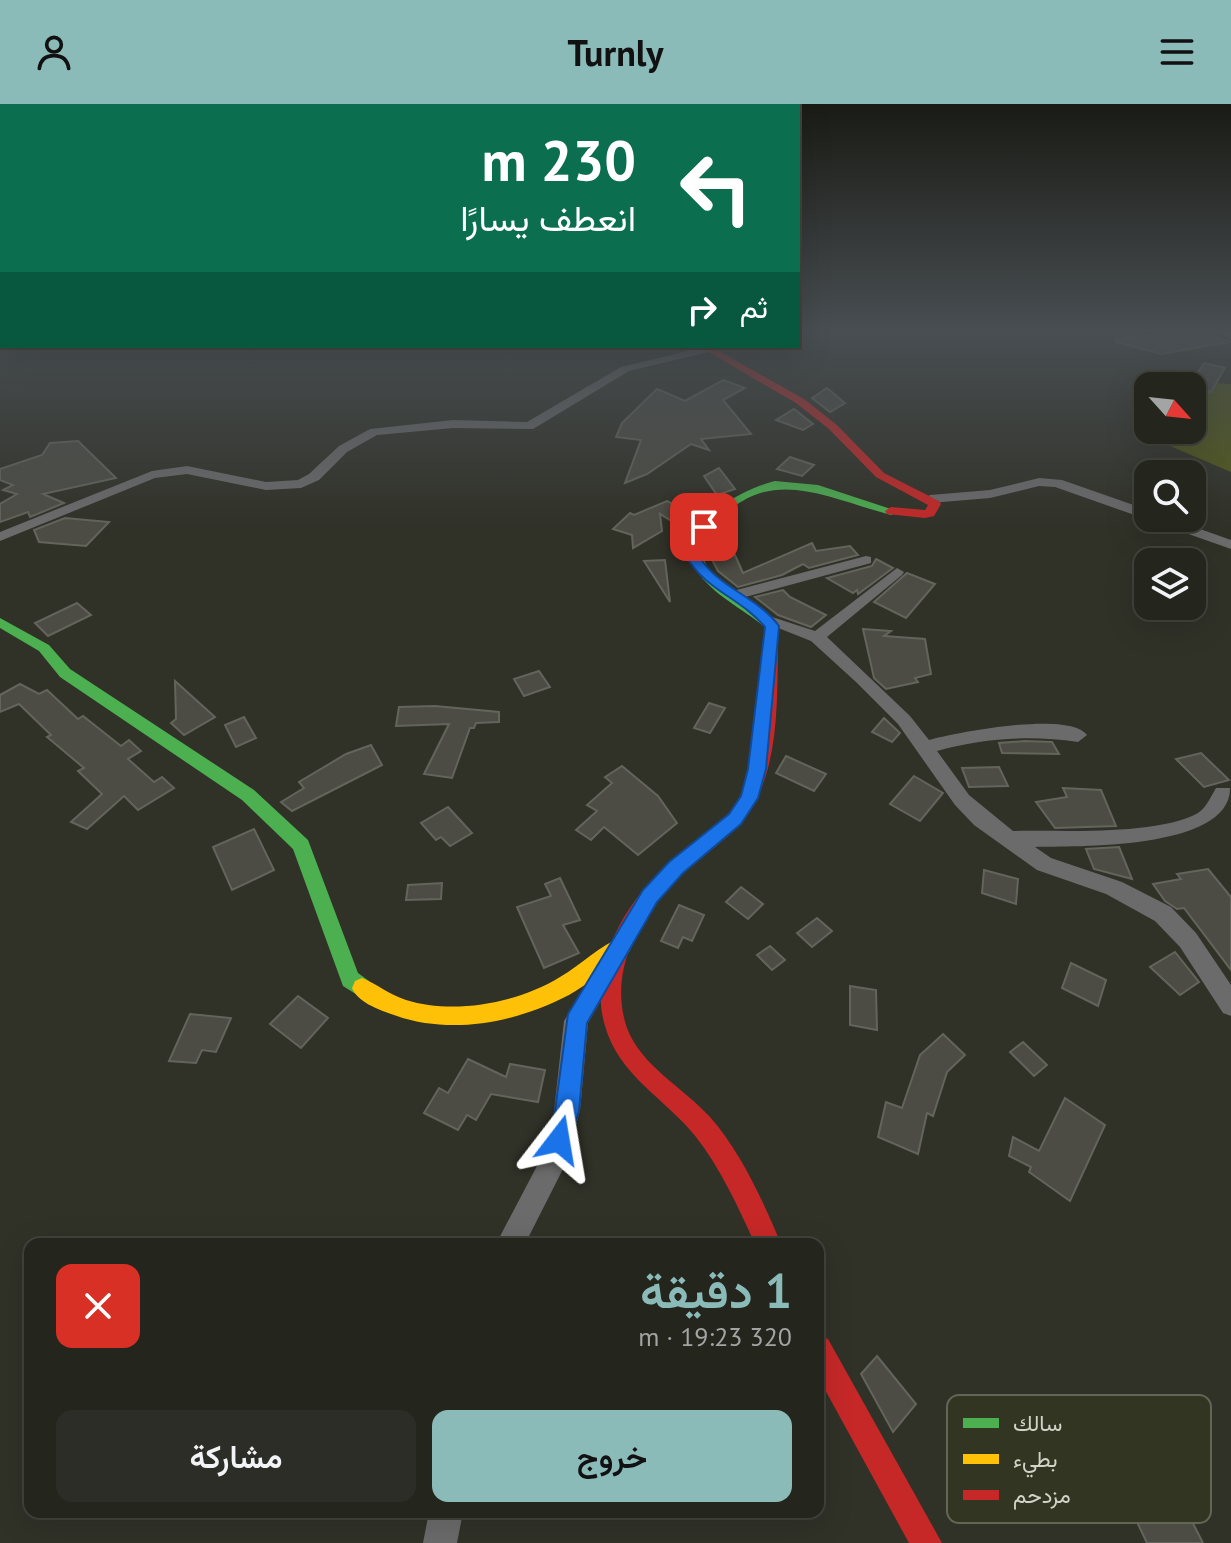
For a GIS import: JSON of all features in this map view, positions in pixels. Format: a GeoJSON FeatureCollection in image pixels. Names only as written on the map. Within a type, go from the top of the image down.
{"type":"FeatureCollection","features":[{"type":"Feature","properties":{"kind":"street"},"geometry":{"type":"LineString","coordinates":[[0,537],[152,475],[201,471],[249,484],[284,487],[314,477],[343,449],[374,432],[453,424],[529,426],[578,397]]}},
{"type":"Feature","properties":{"kind":"street"},"geometry":{"type":"LineString","coordinates":[[789,397],[819,415],[880,475],[930,499],[990,494],[1039,482],[1057,483],[1134,510]]}},
{"type":"Feature","properties":{"kind":"street"},"geometry":{"type":"LineString","coordinates":[[513,1238],[550,1169],[567,1111],[576,1021],[650,896],[676,868],[735,819],[749,798],[757,769],[772,626],[701,571],[693,556],[696,541],[704,527],[756,486],[789,480],[920,516],[935,509],[930,499]]}},
{"type":"Feature","properties":{"kind":"street"},"geometry":{"type":"LineString","coordinates":[[1195,532],[1231,545]]}},
{"type":"Feature","properties":{"kind":"street"},"geometry":{"type":"LineString","coordinates":[[734,595],[866,560]]}},
{"type":"Feature","properties":{"kind":"street"},"geometry":{"type":"LineString","coordinates":[[817,637],[897,572]]}},
{"type":"Feature","properties":{"kind":"street"},"geometry":{"type":"LineString","coordinates":[[766,620],[817,637],[904,720],[962,800],[981,819],[1044,864],[1114,888],[1163,914],[1188,940],[1231,1005]]}},
{"type":"Feature","properties":{"kind":"street"},"geometry":{"type":"LineString","coordinates":[[0,622],[44,648],[65,673],[248,795],[286,827],[301,845],[350,979],[373,997],[406,1011],[441,1016],[506,1011],[562,987],[622,946]]}},
{"type":"Feature","properties":{"kind":"street"},"geometry":{"type":"LineString","coordinates":[[925,748],[969,735],[1009,729],[1038,728],[1078,735]]}},
{"type":"Feature","properties":{"kind":"street"},"geometry":{"type":"LineString","coordinates":[[1009,839],[1132,834],[1187,825],[1209,817],[1223,793]]}},
{"type":"Feature","properties":{"kind":"street"},"geometry":{"type":"LineString","coordinates":[[622,946],[609,982],[614,1026],[630,1058],[693,1115],[737,1177],[765,1238]]}},
{"type":"Feature","properties":{"kind":"street"},"geometry":{"type":"LineString","coordinates":[[824,1360],[926,1543]]}},
{"type":"Feature","properties":{"kind":"street"},"geometry":{"type":"LineString","coordinates":[[440,1543],[445,1518]]}},
{"type":"Feature","properties":{"kind":"green space"},"geometry":{"type":"Polygon","coordinates":[[[1206,397],[1231,397],[1231,472],[1165,444],[1206,444],[1206,397]]]}},
{"type":"Feature","properties":{"kind":"building"},"geometry":{"type":"Polygon","coordinates":[[[649,397],[676,397],[685,401],[692,397],[728,397],[723,400],[751,434],[701,439],[709,450],[691,444],[647,474],[625,483],[641,440],[616,437],[622,423],[649,397]]]}},
{"type":"Feature","properties":{"kind":"building"},"geometry":{"type":"Polygon","coordinates":[[[838,397],[845,403],[830,412],[812,398],[838,397]]]}},
{"type":"Feature","properties":{"kind":"building"},"geometry":{"type":"Polygon","coordinates":[[[794,409],[813,424],[803,430],[776,420],[794,409]]]}},
{"type":"Feature","properties":{"kind":"building"},"geometry":{"type":"Polygon","coordinates":[[[78,441],[116,478],[43,494],[64,503],[30,517],[28,512],[0,522],[0,504],[17,494],[3,490],[13,485],[0,480],[0,469],[42,455],[50,443],[78,441]]]}},
{"type":"Feature","properties":{"kind":"building"},"geometry":{"type":"Polygon","coordinates":[[[790,457],[814,465],[802,476],[777,469],[790,457]]]}},
{"type":"Feature","properties":{"kind":"building"},"geometry":{"type":"Polygon","coordinates":[[[719,468],[735,489],[717,495],[704,476],[719,468]]]}},
{"type":"Feature","properties":{"kind":"building"},"geometry":{"type":"Polygon","coordinates":[[[667,501],[700,519],[683,528],[660,514],[662,531],[633,548],[632,535],[613,529],[630,513],[634,515],[667,501]]]}},
{"type":"Feature","properties":{"kind":"building"},"geometry":{"type":"Polygon","coordinates":[[[65,518],[109,522],[86,546],[39,542],[34,530],[65,518]]]}},
{"type":"Feature","properties":{"kind":"building"},"geometry":{"type":"Polygon","coordinates":[[[812,543],[816,551],[850,546],[858,555],[809,568],[803,564],[782,575],[738,587],[718,571],[710,556],[735,555],[743,573],[812,543]]]}},
{"type":"Feature","properties":{"kind":"building"},"geometry":{"type":"Polygon","coordinates":[[[876,559],[893,568],[858,594],[857,590],[853,593],[827,578],[872,566],[876,559]]]}},
{"type":"Feature","properties":{"kind":"building"},"geometry":{"type":"Polygon","coordinates":[[[665,560],[670,602],[644,561],[665,560]]]}},
{"type":"Feature","properties":{"kind":"building"},"geometry":{"type":"Polygon","coordinates":[[[907,573],[935,584],[906,618],[874,602],[907,573]]]}},
{"type":"Feature","properties":{"kind":"building"},"geometry":{"type":"Polygon","coordinates":[[[783,590],[790,597],[826,615],[811,627],[778,615],[755,597],[783,590]]]}},
{"type":"Feature","properties":{"kind":"building"},"geometry":{"type":"Polygon","coordinates":[[[77,603],[91,615],[48,636],[35,623],[77,603]]]}},
{"type":"Feature","properties":{"kind":"building"},"geometry":{"type":"Polygon","coordinates":[[[863,629],[891,631],[884,636],[925,639],[931,674],[915,678],[918,682],[886,689],[874,678],[863,629]]]}},
{"type":"Feature","properties":{"kind":"building"},"geometry":{"type":"Polygon","coordinates":[[[539,671],[550,687],[524,696],[514,679],[539,671]]]}},
{"type":"Feature","properties":{"kind":"building"},"geometry":{"type":"Polygon","coordinates":[[[175,681],[215,717],[184,735],[171,723],[176,719],[175,681]]]}},
{"type":"Feature","properties":{"kind":"building"},"geometry":{"type":"Polygon","coordinates":[[[20,684],[39,694],[47,690],[78,719],[83,716],[121,746],[129,740],[141,751],[128,759],[154,782],[162,777],[174,788],[138,810],[124,796],[87,829],[71,822],[102,794],[78,771],[84,768],[47,737],[51,735],[19,704],[0,712],[0,695],[20,684]]]}},
{"type":"Feature","properties":{"kind":"building"},"geometry":{"type":"Polygon","coordinates":[[[709,703],[725,708],[710,733],[694,728],[709,703]]]}},
{"type":"Feature","properties":{"kind":"building"},"geometry":{"type":"Polygon","coordinates":[[[435,706],[499,712],[499,722],[476,723],[474,728],[470,728],[452,778],[424,774],[449,724],[396,726],[399,707],[435,706]]]}},
{"type":"Feature","properties":{"kind":"building"},"geometry":{"type":"Polygon","coordinates":[[[244,717],[256,738],[236,747],[225,725],[244,717]]]}},
{"type":"Feature","properties":{"kind":"building"},"geometry":{"type":"Polygon","coordinates":[[[884,718],[900,733],[892,742],[872,732],[884,718]]]}},
{"type":"Feature","properties":{"kind":"building"},"geometry":{"type":"Polygon","coordinates":[[[1052,742],[1059,754],[1002,753],[999,743],[1052,742]]]}},
{"type":"Feature","properties":{"kind":"building"},"geometry":{"type":"Polygon","coordinates":[[[371,745],[382,765],[292,811],[281,802],[304,788],[299,782],[346,754],[371,745]]]}},
{"type":"Feature","properties":{"kind":"building"},"geometry":{"type":"Polygon","coordinates":[[[1201,753],[1229,780],[1204,787],[1176,759],[1201,753]]]}},
{"type":"Feature","properties":{"kind":"building"},"geometry":{"type":"Polygon","coordinates":[[[786,756],[826,774],[814,791],[776,773],[786,756]]]}},
{"type":"Feature","properties":{"kind":"building"},"geometry":{"type":"Polygon","coordinates":[[[622,766],[658,796],[677,823],[638,855],[604,827],[591,840],[576,830],[597,811],[587,805],[612,783],[605,777],[622,766]]]}},
{"type":"Feature","properties":{"kind":"building"},"geometry":{"type":"Polygon","coordinates":[[[999,767],[1008,786],[969,787],[962,768],[999,767]]]}},
{"type":"Feature","properties":{"kind":"building"},"geometry":{"type":"Polygon","coordinates":[[[914,776],[943,793],[920,821],[890,804],[914,776]]]}},
{"type":"Feature","properties":{"kind":"building"},"geometry":{"type":"Polygon","coordinates":[[[1063,788],[1101,790],[1116,826],[1055,828],[1036,802],[1067,797],[1063,788]]]}},
{"type":"Feature","properties":{"kind":"building"},"geometry":{"type":"Polygon","coordinates":[[[448,807],[472,833],[450,846],[441,837],[436,840],[421,823],[448,807]]]}},
{"type":"Feature","properties":{"kind":"building"},"geometry":{"type":"Polygon","coordinates":[[[254,829],[274,870],[232,890],[213,847],[254,829]]]}},
{"type":"Feature","properties":{"kind":"building"},"geometry":{"type":"Polygon","coordinates":[[[1119,847],[1132,879],[1094,869],[1086,849],[1119,847]]]}},
{"type":"Feature","properties":{"kind":"building"},"geometry":{"type":"Polygon","coordinates":[[[1208,869],[1231,897],[1231,970],[1184,908],[1177,909],[1165,901],[1153,884],[1181,879],[1177,874],[1208,869]]]}},
{"type":"Feature","properties":{"kind":"building"},"geometry":{"type":"Polygon","coordinates":[[[984,870],[1018,879],[1016,904],[982,893],[984,870]]]}},
{"type":"Feature","properties":{"kind":"building"},"geometry":{"type":"Polygon","coordinates":[[[560,878],[580,920],[563,925],[579,953],[544,968],[517,907],[551,896],[545,884],[560,878]]]}},
{"type":"Feature","properties":{"kind":"building"},"geometry":{"type":"Polygon","coordinates":[[[442,883],[441,899],[406,900],[408,885],[442,883]]]}},
{"type":"Feature","properties":{"kind":"building"},"geometry":{"type":"Polygon","coordinates":[[[741,887],[763,904],[748,919],[726,902],[741,887]]]}},
{"type":"Feature","properties":{"kind":"building"},"geometry":{"type":"Polygon","coordinates":[[[679,905],[704,915],[692,941],[683,937],[678,948],[661,941],[679,905]]]}},
{"type":"Feature","properties":{"kind":"building"},"geometry":{"type":"Polygon","coordinates":[[[817,918],[832,931],[812,947],[797,933],[817,918]]]}},
{"type":"Feature","properties":{"kind":"building"},"geometry":{"type":"Polygon","coordinates":[[[770,946],[785,960],[772,970],[757,955],[770,946]]]}},
{"type":"Feature","properties":{"kind":"building"},"geometry":{"type":"Polygon","coordinates":[[[1175,952],[1199,982],[1180,995],[1150,967],[1175,952]]]}},
{"type":"Feature","properties":{"kind":"building"},"geometry":{"type":"Polygon","coordinates":[[[1071,963],[1106,980],[1098,1006],[1062,988],[1071,963]]]}},
{"type":"Feature","properties":{"kind":"building"},"geometry":{"type":"Polygon","coordinates":[[[850,986],[876,990],[877,1030],[850,1025],[850,986]]]}},
{"type":"Feature","properties":{"kind":"building"},"geometry":{"type":"Polygon","coordinates":[[[298,996],[328,1018],[301,1048],[270,1024],[298,996]]]}},
{"type":"Feature","properties":{"kind":"building"},"geometry":{"type":"Polygon","coordinates":[[[190,1014],[231,1018],[216,1052],[202,1050],[196,1063],[169,1061],[190,1014]]]}},
{"type":"Feature","properties":{"kind":"building"},"geometry":{"type":"Polygon","coordinates":[[[943,1034],[965,1055],[947,1072],[933,1116],[927,1113],[918,1154],[878,1137],[886,1102],[902,1108],[920,1055],[943,1034]]]}},
{"type":"Feature","properties":{"kind":"building"},"geometry":{"type":"Polygon","coordinates":[[[1023,1042],[1047,1065],[1034,1076],[1010,1052],[1023,1042]]]}},
{"type":"Feature","properties":{"kind":"building"},"geometry":{"type":"Polygon","coordinates":[[[468,1059],[506,1077],[510,1064],[545,1070],[538,1102],[491,1094],[476,1120],[467,1115],[458,1130],[424,1113],[439,1088],[448,1093],[468,1059]]]}},
{"type":"Feature","properties":{"kind":"building"},"geometry":{"type":"Polygon","coordinates":[[[1065,1098],[1105,1125],[1070,1201],[1029,1172],[1031,1167],[1009,1156],[1013,1137],[1039,1151],[1065,1098]]]}},
{"type":"Feature","properties":{"kind":"building"},"geometry":{"type":"Polygon","coordinates":[[[877,1356],[916,1404],[893,1432],[861,1374],[877,1356]]]}},
{"type":"Feature","properties":{"kind":"building"},"geometry":{"type":"Polygon","coordinates":[[[1137,1523],[1193,1523],[1203,1543],[1147,1543],[1137,1523]]]}},
{"type":"Feature","properties":{"kind":"traffic: fast"},"geometry":{"type":"LineString","coordinates":[[771,649],[772,626],[720,588],[698,562],[697,546],[706,527],[733,503],[754,490],[775,485],[796,484],[818,488],[891,511]]}},
{"type":"Feature","properties":{"kind":"traffic: fast"},"geometry":{"type":"LineString","coordinates":[[0,622],[44,648],[65,673],[248,795],[301,845],[350,979],[362,988]]}},
{"type":"Feature","properties":{"kind":"traffic: slow"},"geometry":{"type":"LineString","coordinates":[[362,988],[384,1002],[408,1011],[460,1016],[487,1013],[513,1007],[561,988],[622,946]]}},
{"type":"Feature","properties":{"kind":"traffic: jam"},"geometry":{"type":"LineString","coordinates":[[793,397],[833,427],[880,475],[935,504],[930,513],[925,514],[891,511]]}},
{"type":"Feature","properties":{"kind":"traffic: jam"},"geometry":{"type":"LineString","coordinates":[[765,1238],[713,1140],[692,1115],[642,1069],[623,1042],[611,1004],[611,981],[625,936],[651,895],[666,877],[728,826],[748,799],[761,764],[764,745],[771,649]]}},
{"type":"Feature","properties":{"kind":"traffic: jam"},"geometry":{"type":"LineString","coordinates":[[824,1360],[926,1543]]}},
{"type":"Feature","properties":{"kind":"route"},"geometry":{"type":"LineString","coordinates":[[559,1140],[567,1111],[576,1021],[650,896],[676,868],[735,819],[749,798],[757,769],[772,626],[760,611],[701,571],[693,556],[696,541],[704,527]]}}]}
